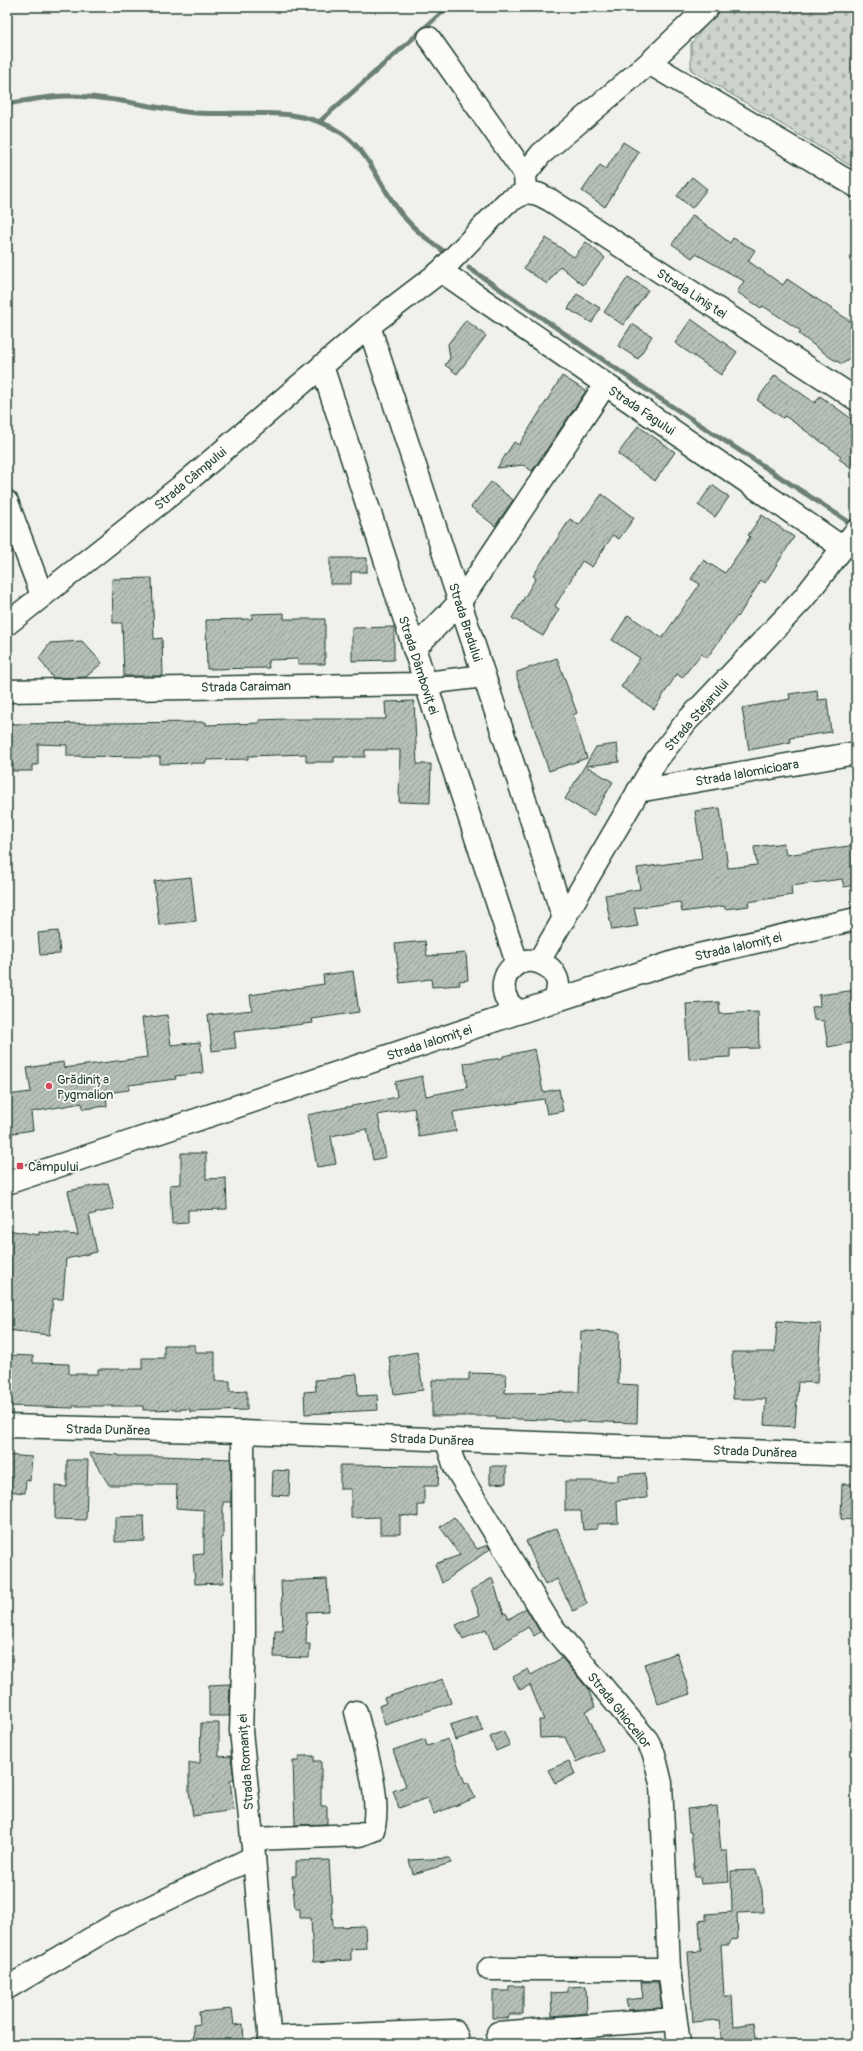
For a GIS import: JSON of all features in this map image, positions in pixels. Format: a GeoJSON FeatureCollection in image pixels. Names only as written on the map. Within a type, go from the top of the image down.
{"type":"FeatureCollection","features":[{"type":"Feature","properties":{"kind":"street"},"geometry":{"type":"LineString","coordinates":[[429,38],[525,183],[541,154],[649,64],[708,7]]}},
{"type":"Feature","properties":{"kind":"street"},"geometry":{"type":"LineString","coordinates":[[649,64],[856,186]]}},
{"type":"Feature","properties":{"kind":"street","name":"Strada Câmpului"},"geometry":{"type":"LineString","coordinates":[[7,624],[184,484],[369,326],[440,271],[525,183]]}},
{"type":"Feature","properties":{"kind":"street","name":"Strada Liniștei"},"geometry":{"type":"LineString","coordinates":[[525,183],[538,194],[550,200],[856,399]]}},
{"type":"Feature","properties":{"kind":"street","name":"Strada Fagului"},"geometry":{"type":"LineString","coordinates":[[440,271],[605,385],[849,539]]}},
{"type":"Feature","properties":{"kind":"street","name":"Strada Bradului"},"geometry":{"type":"LineString","coordinates":[[369,326],[564,919]]}},
{"type":"Feature","properties":{"kind":"street","name":"Strada Dâmboviței"},"geometry":{"type":"LineString","coordinates":[[322,366],[517,963]]}},
{"type":"Feature","properties":{"kind":"street"},"geometry":{"type":"LineString","coordinates":[[414,649],[460,602],[605,385]]}},
{"type":"Feature","properties":{"kind":"street"},"geometry":{"type":"LineString","coordinates":[[7,502],[13,533],[42,595]]}},
{"type":"Feature","properties":{"kind":"street","name":"Strada Stejarului"},"geometry":{"type":"LineString","coordinates":[[539,961],[656,761],[686,722],[803,599],[849,539]]}},
{"type":"Feature","properties":{"kind":"street","name":"Strada Caraiman"},"geometry":{"type":"LineString","coordinates":[[7,690],[425,683],[484,676]]}},
{"type":"Feature","properties":{"kind":"street","name":"Strada Ialomicioara"},"geometry":{"type":"LineString","coordinates":[[638,791],[856,753]]}},
{"type":"Feature","properties":{"kind":"street","name":"Strada Ialomiței"},"geometry":{"type":"LineString","coordinates":[[7,1183],[520,1012],[690,958],[856,919]]}},
{"type":"Feature","properties":{"kind":"street"},"geometry":{"type":"LineString","coordinates":[[520,1012],[509,1003],[504,989],[507,974],[517,963],[528,960],[539,961],[552,970],[558,985],[555,1001]]}},
{"type":"Feature","properties":{"kind":"street","name":"Strada Dunărea"},"geometry":{"type":"LineString","coordinates":[[7,1426],[243,1432],[856,1455]]}},
{"type":"Feature","properties":{"kind":"street","name":"Strada Romaniței"},"geometry":{"type":"LineString","coordinates":[[243,1432],[244,1639],[241,1731],[270,2041]]}},
{"type":"Feature","properties":{"kind":"street","name":"Strada Ghioceilor"},"geometry":{"type":"LineString","coordinates":[[446,1439],[455,1467],[550,1624],[647,1740],[654,1754],[661,1783],[669,1969],[679,2044]]}},
{"type":"Feature","properties":{"kind":"street"},"geometry":{"type":"LineString","coordinates":[[7,1988],[116,1924],[253,1848],[360,1835],[373,1830],[375,1820],[373,1784],[356,1712]]}},
{"type":"Feature","properties":{"kind":"street"},"geometry":{"type":"LineString","coordinates":[[489,1969],[669,1969]]}},
{"type":"Feature","properties":{"kind":"street"},"geometry":{"type":"LineString","coordinates":[[498,2033],[675,2019]]}},
{"type":"Feature","properties":{"kind":"street"},"geometry":{"type":"LineString","coordinates":[[270,2041],[454,2031],[458,2044]]}},
{"type":"Feature","properties":{"kind":"green space"},"geometry":{"type":"Polygon","coordinates":[[[720,7],[856,7],[856,169],[691,70],[691,44],[720,7]]]}},
{"type":"Feature","properties":{"kind":"building"},"geometry":{"type":"Polygon","coordinates":[[[623,142],[639,152],[605,207],[582,191],[600,165],[606,169],[623,142]]]}},
{"type":"Feature","properties":{"kind":"building"},"geometry":{"type":"Polygon","coordinates":[[[692,177],[707,189],[692,208],[677,196],[692,177]]]}},
{"type":"Feature","properties":{"kind":"building"},"geometry":{"type":"Polygon","coordinates":[[[693,215],[730,243],[733,238],[755,250],[748,261],[783,285],[787,279],[856,325],[856,364],[848,360],[842,364],[831,358],[799,334],[801,331],[763,306],[761,308],[737,292],[744,281],[696,254],[692,258],[672,244],[693,215]]]}},
{"type":"Feature","properties":{"kind":"building"},"geometry":{"type":"Polygon","coordinates":[[[546,238],[574,257],[586,242],[605,258],[583,285],[560,266],[547,284],[524,268],[546,238]]]}},
{"type":"Feature","properties":{"kind":"building"},"geometry":{"type":"Polygon","coordinates":[[[628,277],[648,290],[623,325],[604,312],[628,277]]]}},
{"type":"Feature","properties":{"kind":"building"},"geometry":{"type":"Polygon","coordinates":[[[577,294],[600,308],[592,323],[568,309],[577,294]]]}},
{"type":"Feature","properties":{"kind":"building"},"geometry":{"type":"Polygon","coordinates":[[[691,319],[737,352],[721,375],[675,343],[691,319]]]}},
{"type":"Feature","properties":{"kind":"building"},"geometry":{"type":"Polygon","coordinates":[[[466,320],[486,336],[457,374],[445,365],[450,358],[448,344],[466,320]]]}},
{"type":"Feature","properties":{"kind":"building"},"geometry":{"type":"Polygon","coordinates":[[[632,324],[652,336],[638,359],[618,346],[632,324]]]}},
{"type":"Feature","properties":{"kind":"building"},"geometry":{"type":"Polygon","coordinates":[[[775,375],[815,403],[820,396],[856,422],[856,471],[839,459],[841,456],[785,416],[783,418],[757,400],[775,375]]]}},
{"type":"Feature","properties":{"kind":"building"},"geometry":{"type":"Polygon","coordinates":[[[562,376],[586,391],[532,471],[523,465],[497,468],[514,442],[519,445],[562,376]]]}},
{"type":"Feature","properties":{"kind":"building"},"geometry":{"type":"Polygon","coordinates":[[[638,426],[675,452],[655,481],[618,454],[638,426]]]}},
{"type":"Feature","properties":{"kind":"building"},"geometry":{"type":"Polygon","coordinates":[[[491,482],[513,500],[495,526],[471,507],[491,482]]]}},
{"type":"Feature","properties":{"kind":"building"},"geometry":{"type":"Polygon","coordinates":[[[712,485],[729,497],[715,517],[698,505],[712,485]]]}},
{"type":"Feature","properties":{"kind":"building"},"geometry":{"type":"Polygon","coordinates":[[[602,494],[634,518],[619,539],[613,535],[592,567],[582,561],[555,606],[559,609],[543,636],[512,618],[536,578],[533,576],[570,519],[579,525],[602,494]]]}},
{"type":"Feature","properties":{"kind":"building"},"geometry":{"type":"Polygon","coordinates":[[[762,515],[794,537],[765,583],[761,580],[738,617],[737,616],[707,658],[701,654],[682,678],[677,674],[654,709],[621,687],[640,658],[612,640],[628,615],[662,638],[700,584],[691,579],[703,560],[725,573],[750,537],[748,535],[762,515]]]}},
{"type":"Feature","properties":{"kind":"building"},"geometry":{"type":"Polygon","coordinates":[[[330,558],[367,558],[367,572],[351,572],[351,584],[330,584],[330,558]]]}},
{"type":"Feature","properties":{"kind":"building"},"geometry":{"type":"Polygon","coordinates":[[[152,578],[154,639],[162,638],[163,676],[124,676],[122,623],[113,623],[112,579],[152,578]]]}},
{"type":"Feature","properties":{"kind":"building"},"geometry":{"type":"Polygon","coordinates":[[[284,613],[284,619],[325,619],[325,664],[298,664],[298,659],[268,660],[269,668],[207,669],[206,620],[252,619],[252,614],[284,613]]]}},
{"type":"Feature","properties":{"kind":"building"},"geometry":{"type":"Polygon","coordinates":[[[394,627],[394,660],[352,661],[352,628],[394,627]]]}},
{"type":"Feature","properties":{"kind":"building"},"geometry":{"type":"Polygon","coordinates":[[[82,641],[102,663],[86,677],[53,678],[39,658],[50,643],[82,641]]]}},
{"type":"Feature","properties":{"kind":"building"},"geometry":{"type":"Polygon","coordinates":[[[557,658],[577,713],[573,715],[587,758],[549,771],[517,678],[517,672],[557,658]]]}},
{"type":"Feature","properties":{"kind":"building"},"geometry":{"type":"Polygon","coordinates":[[[817,690],[818,700],[827,699],[831,732],[790,738],[791,742],[749,750],[742,708],[790,699],[789,694],[817,690]]]}},
{"type":"Feature","properties":{"kind":"building"},"geometry":{"type":"Polygon","coordinates":[[[414,701],[417,764],[431,764],[430,803],[399,802],[400,750],[365,750],[365,757],[334,757],[334,762],[306,762],[306,754],[248,756],[248,759],[206,760],[206,763],[160,764],[160,757],[67,756],[67,745],[38,744],[38,765],[32,765],[32,771],[13,771],[13,764],[7,764],[7,724],[206,722],[206,725],[259,723],[259,720],[285,719],[386,719],[385,702],[414,701]]]}},
{"type":"Feature","properties":{"kind":"building"},"geometry":{"type":"Polygon","coordinates":[[[617,744],[619,762],[586,766],[613,782],[593,816],[565,799],[596,747],[617,744]]]}},
{"type":"Feature","properties":{"kind":"building"},"geometry":{"type":"Polygon","coordinates":[[[720,808],[728,868],[757,865],[754,847],[784,843],[786,855],[856,845],[856,885],[844,887],[842,879],[791,886],[792,895],[748,902],[749,906],[725,909],[724,906],[682,912],[680,902],[634,908],[638,926],[612,930],[605,895],[640,889],[637,868],[702,859],[695,811],[720,808]]]}},
{"type":"Feature","properties":{"kind":"building"},"geometry":{"type":"Polygon","coordinates":[[[191,877],[196,921],[159,925],[154,881],[191,877]]]}},
{"type":"Feature","properties":{"kind":"building"},"geometry":{"type":"Polygon","coordinates":[[[58,931],[60,954],[40,955],[38,933],[58,931]]]}},
{"type":"Feature","properties":{"kind":"building"},"geometry":{"type":"Polygon","coordinates":[[[425,941],[427,956],[466,953],[468,980],[459,981],[460,985],[432,987],[431,979],[400,983],[395,944],[425,941]]]}},
{"type":"Feature","properties":{"kind":"building"},"geometry":{"type":"Polygon","coordinates":[[[353,971],[359,1012],[312,1019],[313,1023],[234,1032],[236,1048],[212,1051],[208,1015],[252,1010],[250,995],[324,984],[323,975],[353,971]]]}},
{"type":"Feature","properties":{"kind":"building"},"geometry":{"type":"Polygon","coordinates":[[[856,990],[856,1042],[828,1047],[824,1021],[814,1020],[812,1007],[820,1006],[819,995],[856,990]]]}},
{"type":"Feature","properties":{"kind":"building"},"geometry":{"type":"Polygon","coordinates":[[[719,1002],[720,1014],[758,1012],[759,1048],[730,1049],[730,1057],[689,1059],[686,1004],[719,1002]]]}},
{"type":"Feature","properties":{"kind":"building"},"geometry":{"type":"Polygon","coordinates":[[[167,1015],[171,1045],[200,1042],[203,1073],[175,1076],[176,1079],[129,1085],[129,1090],[106,1093],[107,1106],[83,1109],[82,1103],[31,1112],[33,1130],[7,1134],[7,1095],[31,1092],[27,1068],[63,1062],[64,1068],[147,1057],[142,1018],[167,1015]]]}},
{"type":"Feature","properties":{"kind":"building"},"geometry":{"type":"Polygon","coordinates":[[[535,1049],[543,1092],[559,1089],[563,1111],[547,1114],[544,1099],[453,1112],[456,1131],[419,1137],[414,1108],[378,1115],[386,1157],[373,1160],[367,1129],[331,1136],[336,1164],[317,1167],[307,1115],[397,1097],[395,1082],[422,1076],[426,1096],[467,1088],[464,1063],[503,1058],[503,1056],[535,1049]]]}},
{"type":"Feature","properties":{"kind":"building"},"geometry":{"type":"Polygon","coordinates":[[[181,1153],[206,1153],[206,1179],[226,1178],[227,1209],[188,1210],[188,1223],[172,1224],[170,1185],[181,1184],[181,1153]]]}},
{"type":"Feature","properties":{"kind":"building"},"geometry":{"type":"Polygon","coordinates":[[[108,1183],[114,1209],[89,1215],[97,1252],[66,1259],[63,1299],[53,1299],[49,1335],[7,1330],[7,1230],[39,1235],[39,1232],[78,1235],[68,1191],[108,1183]]]}},
{"type":"Feature","properties":{"kind":"building"},"geometry":{"type":"Polygon","coordinates":[[[777,1321],[821,1324],[817,1383],[798,1382],[795,1427],[764,1425],[766,1399],[733,1399],[732,1352],[775,1352],[777,1321]]]}},
{"type":"Feature","properties":{"kind":"building"},"geometry":{"type":"Polygon","coordinates":[[[581,1331],[619,1332],[618,1384],[638,1385],[637,1423],[496,1418],[496,1416],[432,1416],[432,1380],[469,1380],[469,1373],[506,1374],[505,1393],[579,1392],[581,1331]]]}},
{"type":"Feature","properties":{"kind":"building"},"geometry":{"type":"Polygon","coordinates":[[[164,1345],[195,1345],[195,1352],[215,1352],[215,1381],[230,1381],[230,1392],[247,1391],[247,1410],[190,1412],[190,1409],[143,1410],[143,1406],[73,1406],[73,1408],[7,1406],[7,1355],[33,1356],[33,1363],[69,1364],[69,1374],[98,1374],[98,1369],[142,1369],[142,1358],[164,1358],[164,1345]]]}},
{"type":"Feature","properties":{"kind":"building"},"geometry":{"type":"Polygon","coordinates":[[[417,1352],[423,1390],[394,1394],[389,1357],[417,1352]]]}},
{"type":"Feature","properties":{"kind":"building"},"geometry":{"type":"Polygon","coordinates":[[[357,1374],[358,1396],[377,1395],[378,1410],[305,1414],[304,1392],[316,1391],[315,1380],[341,1378],[343,1375],[357,1374]]]}},
{"type":"Feature","properties":{"kind":"building"},"geometry":{"type":"Polygon","coordinates":[[[89,1453],[119,1456],[231,1459],[231,1502],[223,1502],[223,1538],[221,1538],[223,1583],[195,1584],[193,1555],[204,1554],[204,1510],[176,1508],[177,1485],[109,1485],[89,1453]]]}},
{"type":"Feature","properties":{"kind":"building"},"geometry":{"type":"Polygon","coordinates":[[[7,1455],[32,1457],[30,1481],[26,1480],[25,1493],[7,1491],[7,1455]]]}},
{"type":"Feature","properties":{"kind":"building"},"geometry":{"type":"Polygon","coordinates":[[[67,1460],[88,1460],[86,1520],[55,1519],[55,1486],[67,1487],[67,1460]]]}},
{"type":"Feature","properties":{"kind":"building"},"geometry":{"type":"Polygon","coordinates":[[[340,1465],[439,1466],[438,1486],[424,1486],[424,1505],[418,1505],[418,1517],[400,1515],[400,1534],[380,1534],[380,1517],[351,1518],[351,1489],[340,1489],[340,1465]]]}},
{"type":"Feature","properties":{"kind":"building"},"geometry":{"type":"Polygon","coordinates":[[[490,1466],[506,1466],[506,1483],[490,1484],[490,1466]]]}},
{"type":"Feature","properties":{"kind":"building"},"geometry":{"type":"Polygon","coordinates":[[[273,1470],[290,1471],[289,1496],[272,1495],[273,1470]]]}},
{"type":"Feature","properties":{"kind":"building"},"geometry":{"type":"Polygon","coordinates":[[[645,1473],[647,1498],[617,1500],[618,1523],[597,1524],[597,1529],[583,1530],[581,1511],[565,1511],[565,1481],[618,1481],[618,1475],[645,1473]]]}},
{"type":"Feature","properties":{"kind":"building"},"geometry":{"type":"Polygon","coordinates":[[[842,1484],[856,1484],[856,1520],[841,1519],[842,1484]]]}},
{"type":"Feature","properties":{"kind":"building"},"geometry":{"type":"Polygon","coordinates":[[[144,1516],[145,1541],[115,1542],[115,1517],[144,1516]]]}},
{"type":"Feature","properties":{"kind":"building"},"geometry":{"type":"Polygon","coordinates":[[[454,1517],[477,1549],[488,1545],[490,1549],[442,1583],[435,1564],[460,1555],[440,1527],[454,1517]]]}},
{"type":"Feature","properties":{"kind":"building"},"geometry":{"type":"Polygon","coordinates":[[[557,1528],[587,1604],[573,1611],[557,1579],[545,1585],[526,1541],[557,1528]]]}},
{"type":"Feature","properties":{"kind":"building"},"geometry":{"type":"Polygon","coordinates":[[[492,1578],[504,1614],[506,1613],[509,1619],[526,1608],[540,1632],[534,1636],[528,1627],[494,1649],[486,1629],[463,1639],[456,1625],[480,1615],[471,1590],[492,1578]]]}},
{"type":"Feature","properties":{"kind":"building"},"geometry":{"type":"Polygon","coordinates":[[[327,1579],[329,1611],[307,1612],[306,1644],[310,1644],[309,1658],[274,1657],[275,1630],[283,1630],[281,1581],[327,1579]]]}},
{"type":"Feature","properties":{"kind":"building"},"geometry":{"type":"Polygon","coordinates":[[[677,1653],[690,1694],[658,1704],[644,1664],[677,1653]]]}},
{"type":"Feature","properties":{"kind":"building"},"geometry":{"type":"Polygon","coordinates":[[[562,1658],[588,1689],[595,1707],[586,1711],[603,1750],[576,1762],[565,1737],[540,1738],[539,1720],[544,1720],[530,1685],[520,1690],[513,1677],[528,1669],[531,1675],[562,1658]]]}},
{"type":"Feature","properties":{"kind":"building"},"geometry":{"type":"Polygon","coordinates":[[[443,1679],[451,1703],[385,1725],[379,1706],[386,1703],[384,1698],[443,1679]]]}},
{"type":"Feature","properties":{"kind":"building"},"geometry":{"type":"Polygon","coordinates":[[[230,1684],[229,1716],[209,1716],[209,1685],[230,1684]]]}},
{"type":"Feature","properties":{"kind":"building"},"geometry":{"type":"Polygon","coordinates":[[[477,1716],[483,1731],[455,1740],[450,1725],[477,1716]]]}},
{"type":"Feature","properties":{"kind":"building"},"geometry":{"type":"Polygon","coordinates":[[[201,1723],[219,1723],[219,1757],[231,1756],[234,1780],[230,1781],[234,1810],[193,1816],[189,1791],[189,1763],[200,1763],[201,1723]]]}},
{"type":"Feature","properties":{"kind":"building"},"geometry":{"type":"Polygon","coordinates":[[[503,1731],[510,1745],[496,1751],[490,1737],[503,1731]]]}},
{"type":"Feature","properties":{"kind":"building"},"geometry":{"type":"Polygon","coordinates":[[[425,1739],[427,1746],[448,1739],[465,1783],[468,1782],[475,1798],[434,1814],[427,1798],[399,1808],[393,1791],[406,1786],[393,1750],[425,1739]]]}},
{"type":"Feature","properties":{"kind":"building"},"geometry":{"type":"Polygon","coordinates":[[[299,1756],[314,1756],[314,1761],[321,1761],[321,1806],[327,1806],[327,1824],[295,1825],[293,1761],[299,1761],[299,1756]]]}},
{"type":"Feature","properties":{"kind":"building"},"geometry":{"type":"Polygon","coordinates":[[[569,1761],[575,1774],[555,1783],[548,1770],[569,1761]]]}},
{"type":"Feature","properties":{"kind":"building"},"geometry":{"type":"Polygon","coordinates":[[[717,1806],[721,1851],[727,1851],[729,1882],[701,1884],[700,1877],[695,1877],[691,1832],[689,1832],[687,1809],[717,1806]]]}},
{"type":"Feature","properties":{"kind":"building"},"geometry":{"type":"Polygon","coordinates":[[[450,1858],[451,1863],[413,1874],[409,1860],[450,1858]]]}},
{"type":"Feature","properties":{"kind":"building"},"geometry":{"type":"Polygon","coordinates":[[[329,1860],[333,1927],[365,1926],[366,1948],[351,1949],[351,1960],[313,1962],[311,1918],[300,1918],[300,1909],[295,1909],[292,1876],[296,1876],[296,1861],[329,1860]]]}},
{"type":"Feature","properties":{"kind":"building"},"geometry":{"type":"Polygon","coordinates":[[[756,1870],[762,1890],[763,1912],[737,1913],[738,1939],[731,1940],[729,1945],[721,1945],[724,1996],[732,1996],[734,2026],[754,2023],[757,2044],[722,2044],[719,2020],[693,2022],[688,1952],[701,1951],[699,1921],[706,1920],[706,1914],[732,1912],[731,1871],[756,1870]]]}},
{"type":"Feature","properties":{"kind":"building"},"geometry":{"type":"Polygon","coordinates":[[[641,1982],[658,1982],[662,2008],[628,2010],[626,2000],[643,1998],[641,1982]]]}},
{"type":"Feature","properties":{"kind":"building"},"geometry":{"type":"Polygon","coordinates":[[[509,1986],[523,1986],[523,2014],[510,2014],[508,2018],[493,2018],[493,1991],[509,1991],[509,1986]]]}},
{"type":"Feature","properties":{"kind":"building"},"geometry":{"type":"Polygon","coordinates":[[[586,1986],[587,2013],[552,2016],[551,1993],[568,1992],[568,1987],[586,1986]]]}},
{"type":"Feature","properties":{"kind":"building"},"geometry":{"type":"Polygon","coordinates":[[[232,2009],[234,2025],[243,2024],[244,2042],[194,2044],[193,2025],[200,2024],[199,2012],[232,2009]]]}},
{"type":"Feature","properties":{"kind":"waterway"},"geometry":{"type":"LineString","coordinates":[[319,122],[448,7]]}},
{"type":"Feature","properties":{"kind":"waterway"},"geometry":{"type":"LineString","coordinates":[[7,104],[27,100],[78,96],[102,98],[169,110],[196,113],[272,113],[309,118],[343,134],[352,142],[368,160],[393,202],[405,218],[420,233],[442,250]]}},
{"type":"Feature","properties":{"kind":"waterway"},"geometry":{"type":"LineString","coordinates":[[469,268],[653,394],[855,526]]}},
{"type":"Feature","properties":{"kind":"place","name":"Grădinița Pygmalion"},"geometry":{"type":"Point","coordinates":[49,1086]}},
{"type":"Feature","properties":{"kind":"place","name":"Câmpului"},"geometry":{"type":"Point","coordinates":[20,1166]}}]}
